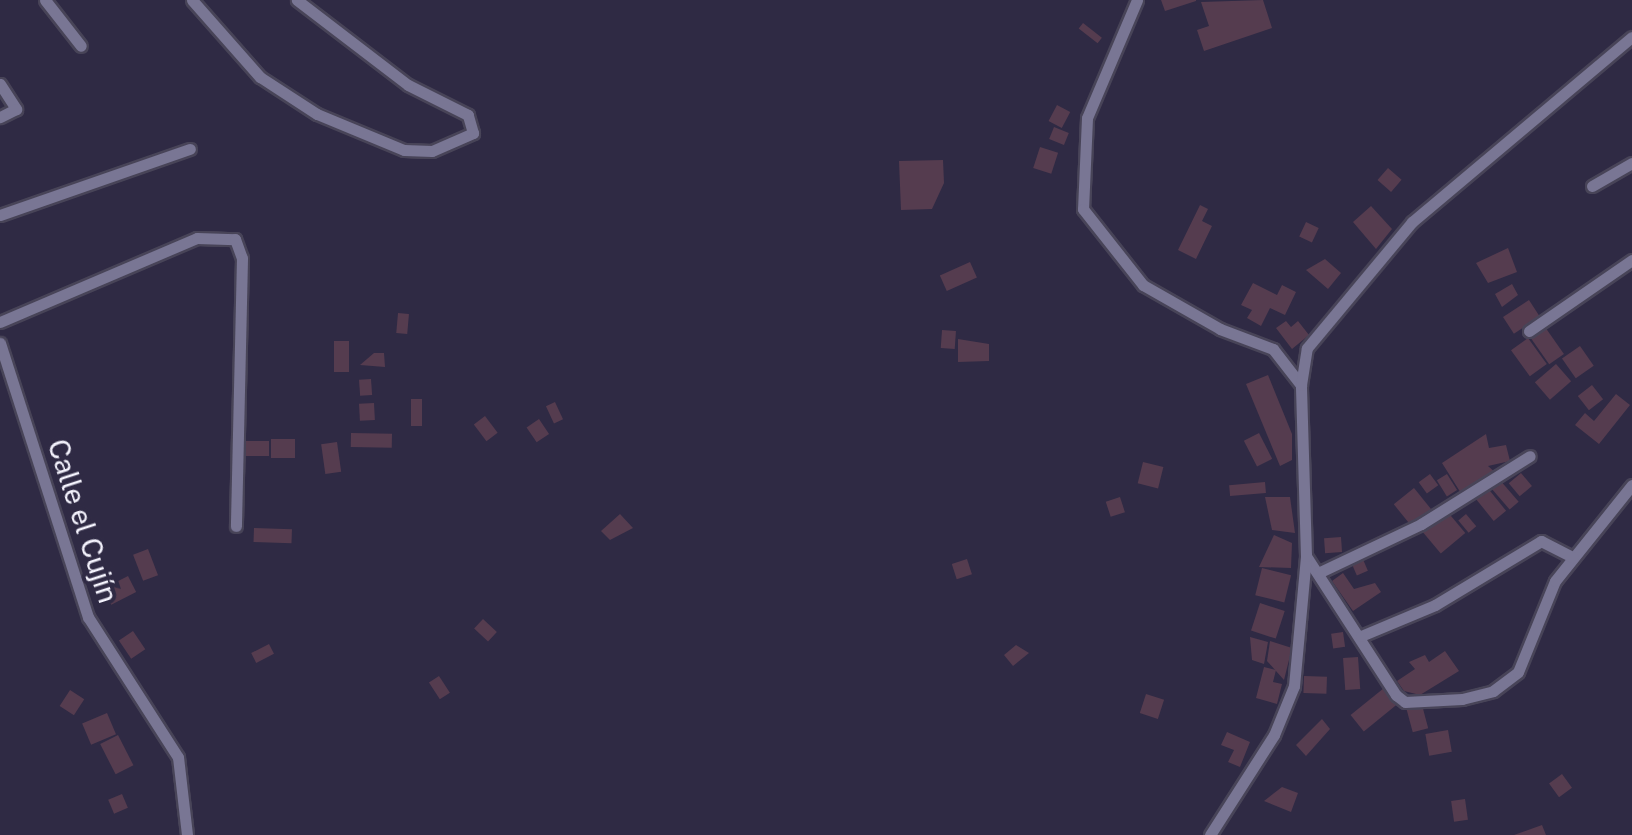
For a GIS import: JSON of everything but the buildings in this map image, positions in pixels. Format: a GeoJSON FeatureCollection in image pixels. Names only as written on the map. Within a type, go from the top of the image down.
{"type":"FeatureCollection","features":[{"type":"Feature","properties":{"kind":"street"},"geometry":{"type":"LineString","coordinates":[[45,0],[81,46]]}},
{"type":"Feature","properties":{"kind":"street"},"geometry":{"type":"LineString","coordinates":[[192,0],[260,77],[317,114],[404,150],[432,151],[473,133],[468,115],[408,85],[297,0]]}},
{"type":"Feature","properties":{"kind":"street"},"geometry":{"type":"LineString","coordinates":[[1137,0],[1087,118],[1083,209],[1143,285],[1220,329],[1273,349],[1301,385]]}},
{"type":"Feature","properties":{"kind":"street"},"geometry":{"type":"LineString","coordinates":[[1210,835],[1274,735],[1294,686],[1306,556],[1301,385],[1307,348],[1412,222],[1632,37]]}},
{"type":"Feature","properties":{"kind":"street"},"geometry":{"type":"LineString","coordinates":[[0,84],[16,109],[0,117]]}},
{"type":"Feature","properties":{"kind":"street"},"geometry":{"type":"LineString","coordinates":[[0,215],[190,149]]}},
{"type":"Feature","properties":{"kind":"street"},"geometry":{"type":"LineString","coordinates":[[1592,186],[1632,163]]}},
{"type":"Feature","properties":{"kind":"street"},"geometry":{"type":"LineString","coordinates":[[0,322],[197,238],[235,239],[242,258],[236,526]]}},
{"type":"Feature","properties":{"kind":"street"},"geometry":{"type":"LineString","coordinates":[[1529,331],[1632,260]]}},
{"type":"Feature","properties":{"kind":"street","name":"Calle el Cujín"},"geometry":{"type":"LineString","coordinates":[[0,343],[88,617],[178,757],[187,835]]}},
{"type":"Feature","properties":{"kind":"street"},"geometry":{"type":"LineString","coordinates":[[1318,573],[1421,524],[1530,456]]}},
{"type":"Feature","properties":{"kind":"street"},"geometry":{"type":"LineString","coordinates":[[1306,556],[1405,702],[1493,691],[1518,672],[1555,581],[1632,485]]}},
{"type":"Feature","properties":{"kind":"street"},"geometry":{"type":"LineString","coordinates":[[1361,636],[1435,605],[1541,541],[1573,557]]}}]}
